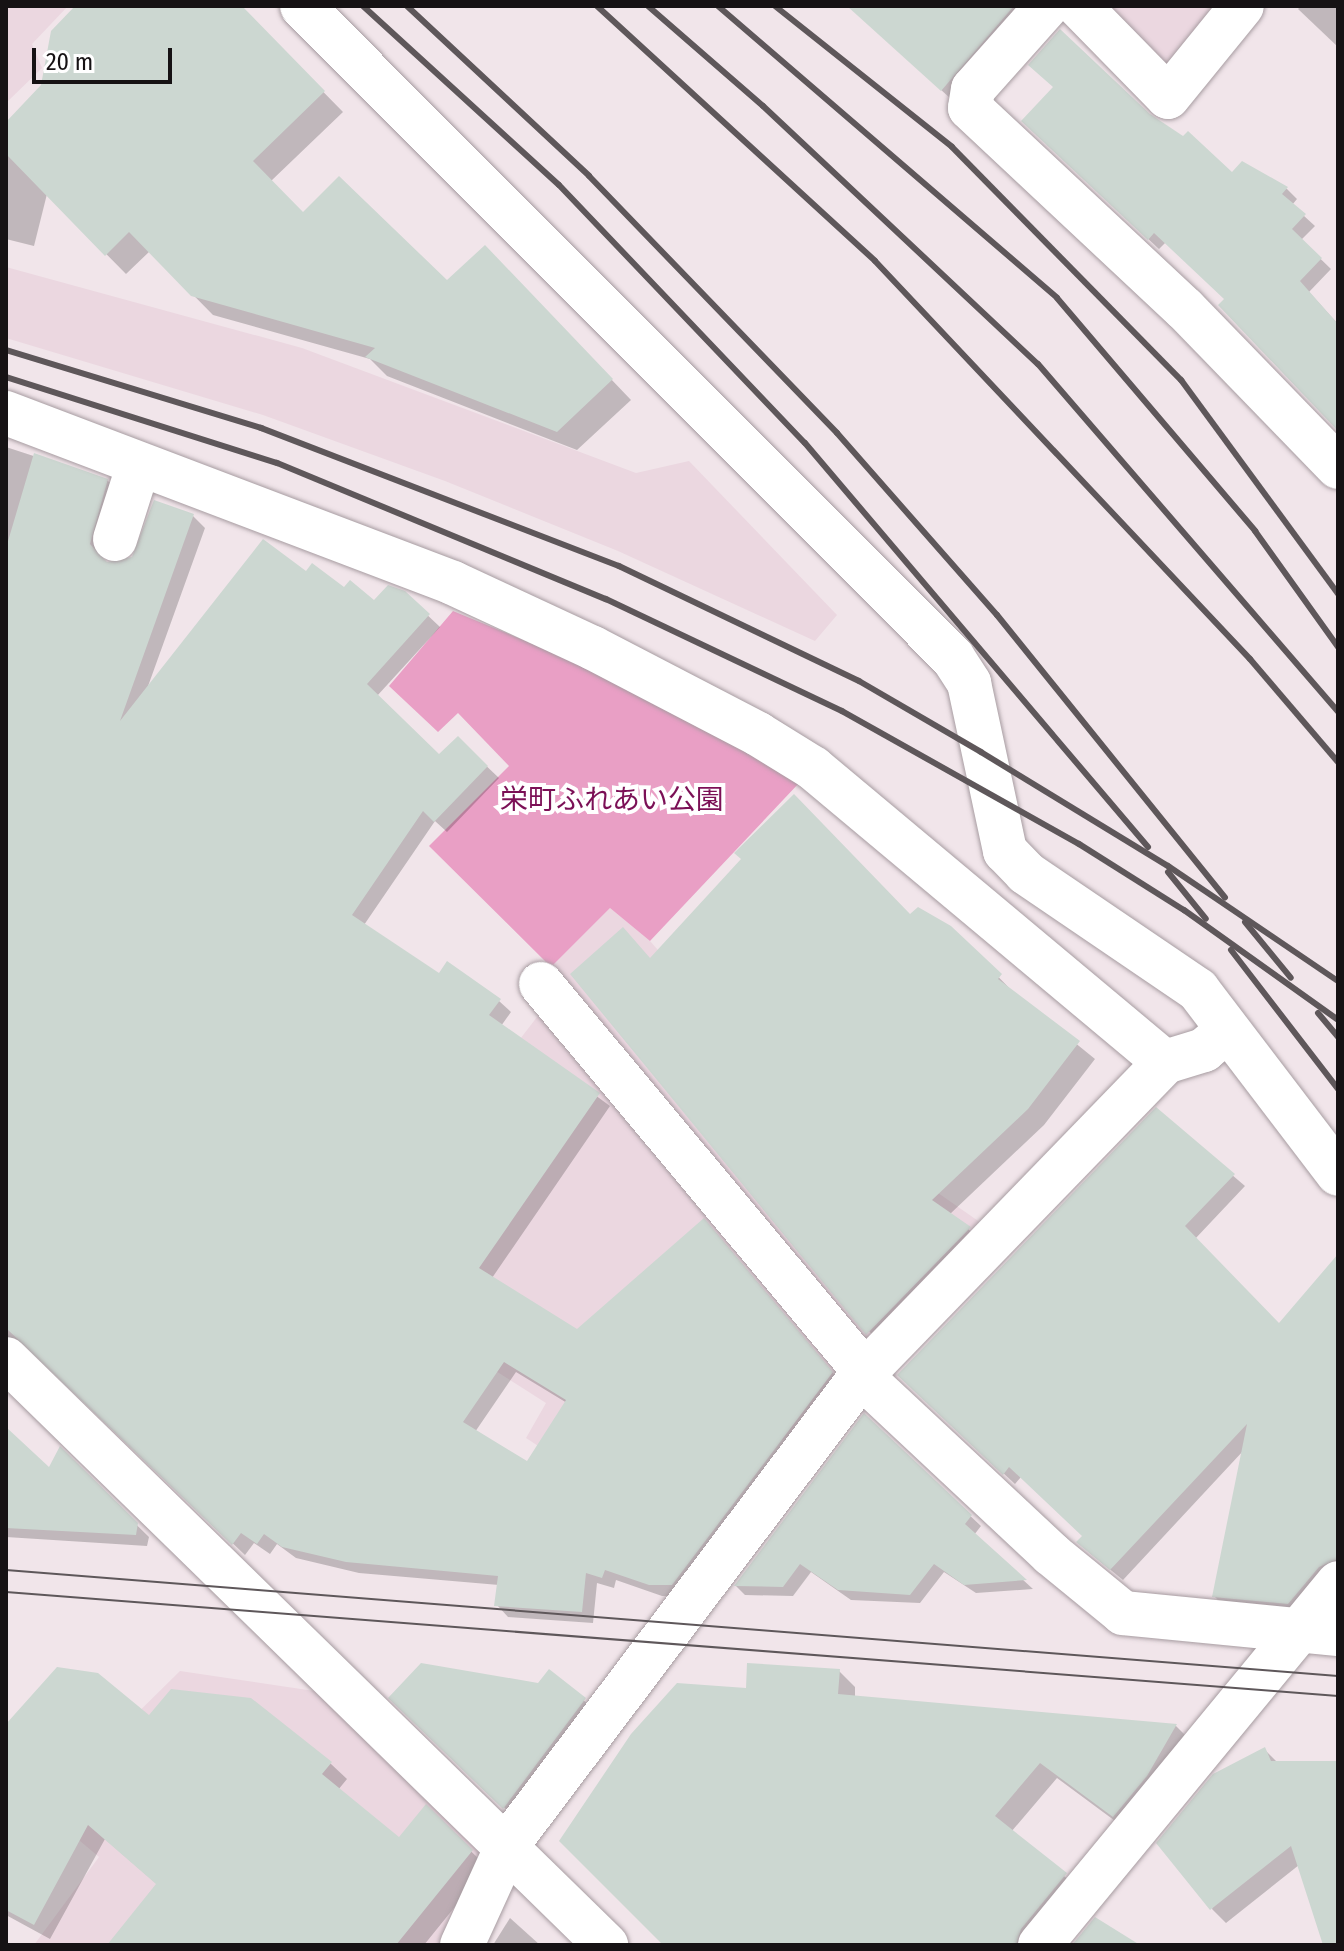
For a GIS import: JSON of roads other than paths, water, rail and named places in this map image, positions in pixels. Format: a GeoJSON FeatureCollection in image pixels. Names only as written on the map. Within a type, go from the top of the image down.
{"type":"FeatureCollection","features":[{"type":"Feature","properties":{"kind":"street"},"geometry":{"type":"LineString","coordinates":[[302,6],[953,658],[969,683],[1005,851],[1026,873],[1198,990],[1338,1174]]}},
{"type":"Feature","properties":{"kind":"street"},"geometry":{"type":"LineString","coordinates":[[1047,6],[973,89],[970,108],[1185,309],[1338,467]]}},
{"type":"Feature","properties":{"kind":"street"},"geometry":{"type":"LineString","coordinates":[[1079,6],[1168,97],[1242,6]]}},
{"type":"Feature","properties":{"kind":"street"},"geometry":{"type":"LineString","coordinates":[[6,413],[114,451],[138,467],[453,583],[593,648],[758,734],[813,768],[1165,1062]]}},
{"type":"Feature","properties":{"kind":"street"},"geometry":{"type":"LineString","coordinates":[[115,539],[138,467]]}},
{"type":"Feature","properties":{"kind":"street"},"geometry":{"type":"LineString","coordinates":[[541,984],[863,1374],[1051,1554],[1123,1613],[1319,1632]]}},
{"type":"Feature","properties":{"kind":"street"},"geometry":{"type":"LineString","coordinates":[[462,1945],[508,1844],[863,1374],[1165,1062],[1204,1050],[1227,1031]]}},
{"type":"Feature","properties":{"kind":"street"},"geometry":{"type":"LineString","coordinates":[[6,1359],[508,1844],[606,1945]]}},
{"type":"Feature","properties":{"kind":"street"},"geometry":{"type":"LineString","coordinates":[[1040,1945],[1319,1632],[1338,1583]]}},
{"type":"Feature","properties":{"kind":"tram line"},"geometry":{"type":"LineString","coordinates":[[6,1570],[1338,1676]]}},
{"type":"Feature","properties":{"kind":"tram line"},"geometry":{"type":"LineString","coordinates":[[6,1592],[1338,1696]]}},
{"type":"Feature","properties":{"kind":"railway"},"geometry":{"type":"LineString","coordinates":[[363,6],[559,185],[805,443],[1148,847]]}},
{"type":"Feature","properties":{"kind":"railway"},"geometry":{"type":"LineString","coordinates":[[407,6],[589,176],[837,433],[997,615],[1225,898]]}},
{"type":"Feature","properties":{"kind":"railway"},"geometry":{"type":"LineString","coordinates":[[597,6],[875,261],[1250,659],[1338,762]]}},
{"type":"Feature","properties":{"kind":"railway"},"geometry":{"type":"LineString","coordinates":[[648,6],[763,106],[1038,364],[1338,712]]}},
{"type":"Feature","properties":{"kind":"railway"},"geometry":{"type":"LineString","coordinates":[[718,6],[1057,298],[1255,531],[1338,647]]}},
{"type":"Feature","properties":{"kind":"railway"},"geometry":{"type":"LineString","coordinates":[[775,6],[952,147],[1181,380],[1338,594]]}},
{"type":"Feature","properties":{"kind":"railway"},"geometry":{"type":"LineString","coordinates":[[6,350],[261,428],[619,566],[859,681],[1168,866],[1338,981]]}},
{"type":"Feature","properties":{"kind":"railway"},"geometry":{"type":"LineString","coordinates":[[6,377],[277,463],[606,599],[842,711],[1079,844],[1184,910],[1338,1020]]}},
{"type":"Feature","properties":{"kind":"railway"},"geometry":{"type":"LineString","coordinates":[[1168,872],[1206,919]]}},
{"type":"Feature","properties":{"kind":"railway"},"geometry":{"type":"LineString","coordinates":[[1245,922],[1291,978]]}},
{"type":"Feature","properties":{"kind":"railway"},"geometry":{"type":"LineString","coordinates":[[1231,950],[1338,1089]]}},
{"type":"Feature","properties":{"kind":"railway"},"geometry":{"type":"LineString","coordinates":[[1318,1013],[1338,1037]]}},
{"type":"Feature","properties":{"kind":"park label","name":"栄町ふれあい公園"},"geometry":{"type":"Point","coordinates":[612,800]}}]}
